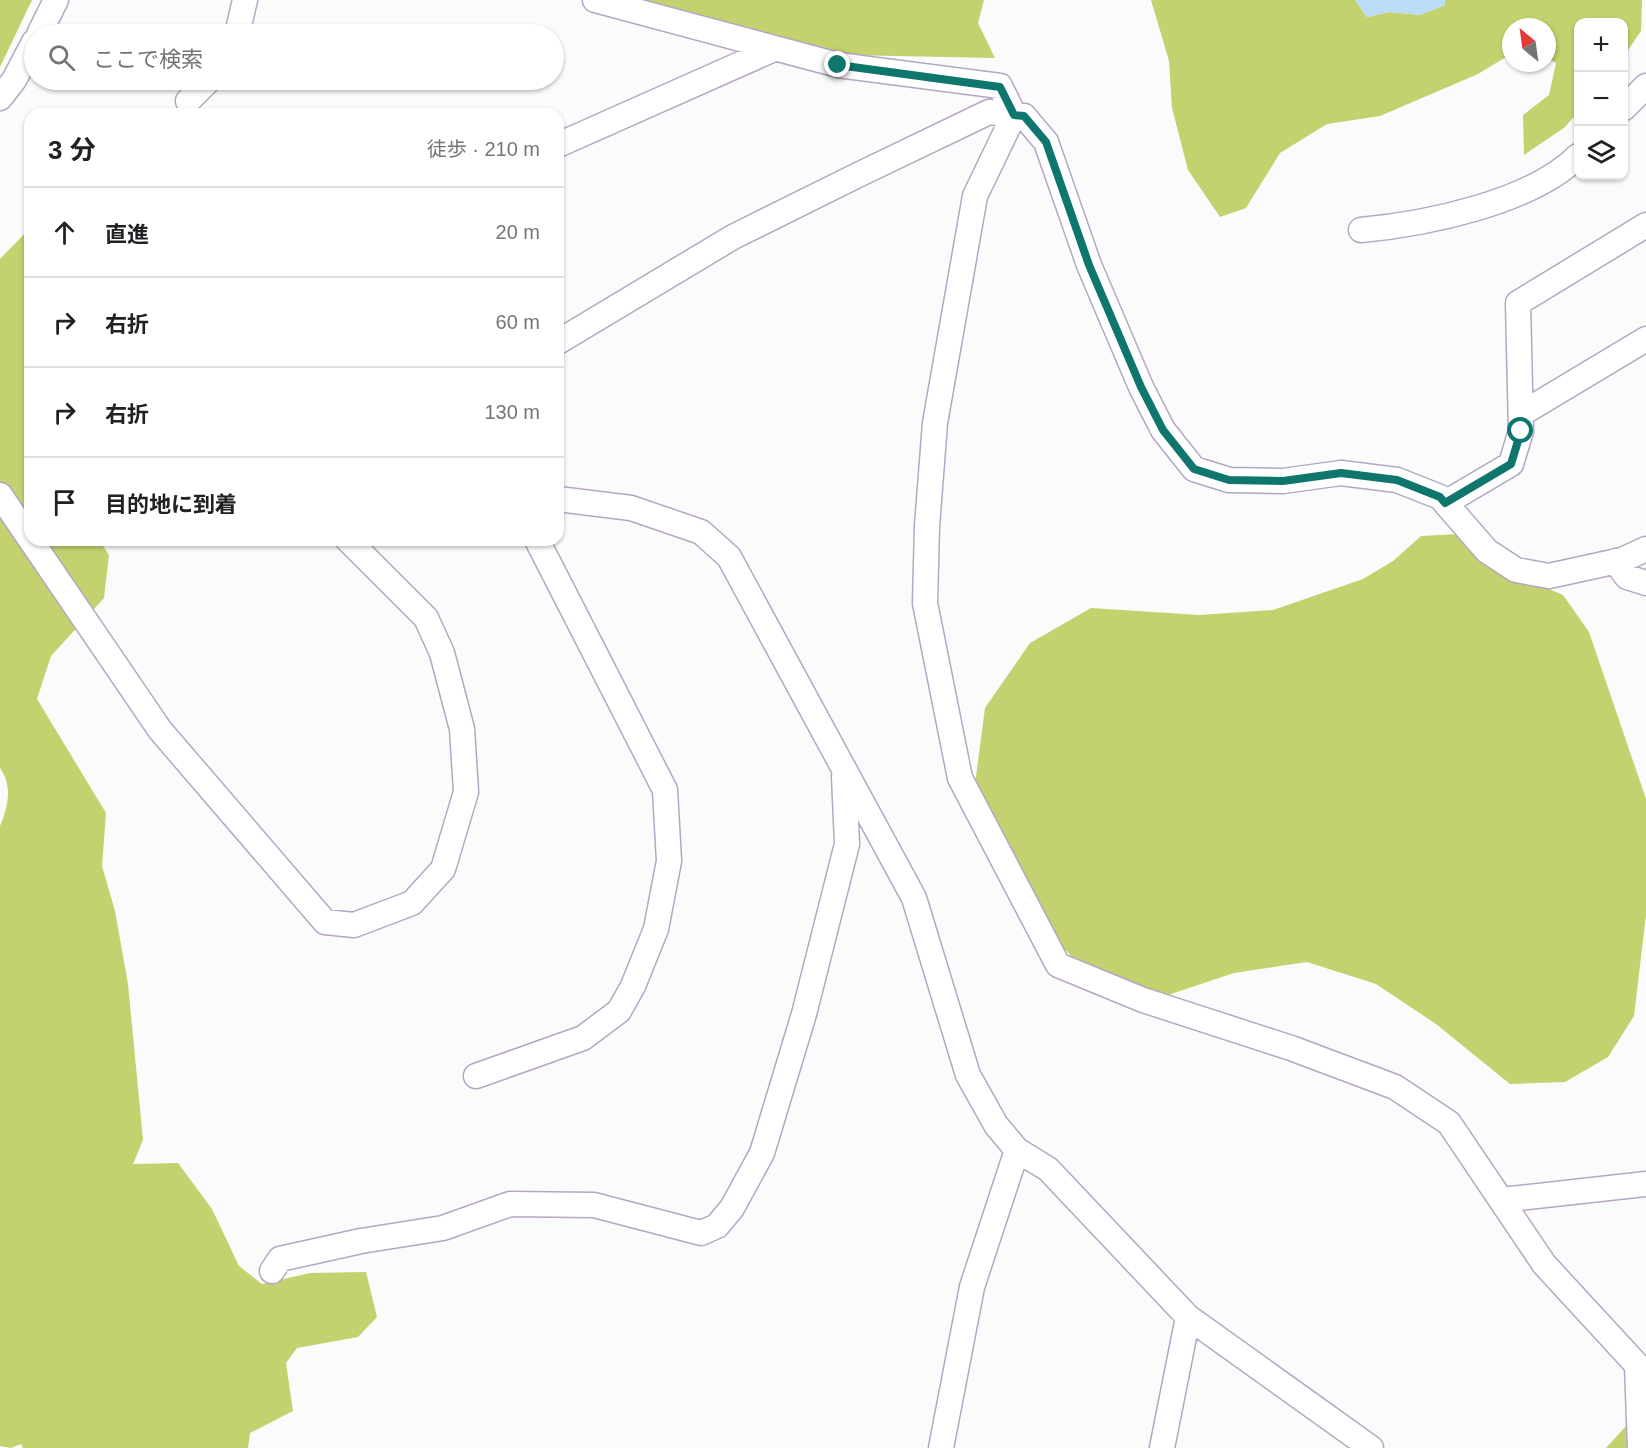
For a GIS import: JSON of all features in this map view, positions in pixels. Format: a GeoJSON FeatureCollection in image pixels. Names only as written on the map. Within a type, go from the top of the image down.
{"type":"FeatureCollection","features":[{"type":"Feature","properties":{"kind":"street"},"geometry":{"type":"LineString","coordinates":[[44,24],[56,0]]}},
{"type":"Feature","properties":{"kind":"street"},"geometry":{"type":"LineString","coordinates":[[239,24],[245,0]]}},
{"type":"Feature","properties":{"kind":"street"},"geometry":{"type":"LineString","coordinates":[[595,0],[838,65],[1000,87],[1014,115]]}},
{"type":"Feature","properties":{"kind":"street"},"geometry":{"type":"LineString","coordinates":[[564,142],[774,49]]}},
{"type":"Feature","properties":{"kind":"street"},"geometry":{"type":"LineString","coordinates":[[0,98],[14,80],[24,61]]}},
{"type":"Feature","properties":{"kind":"street"},"geometry":{"type":"LineString","coordinates":[[1628,103],[1646,86]]}},
{"type":"Feature","properties":{"kind":"street"},"geometry":{"type":"LineString","coordinates":[[188,101],[198,90]]}},
{"type":"Feature","properties":{"kind":"street"},"geometry":{"type":"LineString","coordinates":[[564,338],[733,237],[989,112],[1024,116],[1046,142],[1089,265],[1141,387],[1163,430],[1194,469],[1229,480],[1283,481],[1341,473],[1397,480],[1440,497],[1487,551],[1516,570],[1548,576],[1615,561],[1646,549]]}},
{"type":"Feature","properties":{"kind":"street"},"geometry":{"type":"LineString","coordinates":[[1014,115],[975,196],[935,423],[928,514],[925,603],[960,778],[1058,965],[1143,1000],[1291,1048],[1395,1087],[1449,1122],[1544,1264],[1642,1364],[1640,1448]]}},
{"type":"Feature","properties":{"kind":"street"},"geometry":{"type":"LineString","coordinates":[[1360,230],[1413,223],[1486,205],[1535,185],[1574,159]]}},
{"type":"Feature","properties":{"kind":"street"},"geometry":{"type":"LineString","coordinates":[[1445,503],[1511,464],[1521,431],[1518,303],[1646,225]]}},
{"type":"Feature","properties":{"kind":"street"},"geometry":{"type":"LineString","coordinates":[[1521,414],[1646,339]]}},
{"type":"Feature","properties":{"kind":"street"},"geometry":{"type":"LineString","coordinates":[[0,495],[24,530]]}},
{"type":"Feature","properties":{"kind":"street"},"geometry":{"type":"LineString","coordinates":[[564,500],[631,508],[700,532],[729,556],[914,898],[968,1075],[996,1125],[1017,1150],[1047,1169],[1188,1317],[1371,1448]]}},
{"type":"Feature","properties":{"kind":"street"},"geometry":{"type":"LineString","coordinates":[[35,546],[160,730],[325,922],[354,926],[412,903],[442,869],[466,792],[462,729],[442,653],[426,618],[354,546]]}},
{"type":"Feature","properties":{"kind":"street"},"geometry":{"type":"LineString","coordinates":[[476,1076],[583,1038],[619,1011],[633,986],[656,929],[669,861],[665,790],[540,546]]}},
{"type":"Feature","properties":{"kind":"street"},"geometry":{"type":"LineString","coordinates":[[1615,561],[1627,577],[1646,583]]}},
{"type":"Feature","properties":{"kind":"street"},"geometry":{"type":"LineString","coordinates":[[272,1271],[280,1259],[361,1241],[443,1228],[476,1214],[510,1204],[594,1205],[701,1233],[717,1226],[732,1208],[762,1153],[804,1014],[847,844],[843,767]]}},
{"type":"Feature","properties":{"kind":"street"},"geometry":{"type":"LineString","coordinates":[[941,1448],[972,1287],[1017,1150]]}},
{"type":"Feature","properties":{"kind":"street"},"geometry":{"type":"LineString","coordinates":[[1501,1200],[1646,1184]]}},
{"type":"Feature","properties":{"kind":"street"},"geometry":{"type":"LineString","coordinates":[[1162,1448],[1188,1317]]}},
{"type":"Feature","properties":{"kind":"green space"},"geometry":{"type":"Polygon","coordinates":[[[0,0],[32,0],[0,67],[0,0]]]}},
{"type":"Feature","properties":{"kind":"green space"},"geometry":{"type":"Polygon","coordinates":[[[635,0],[984,0],[978,23],[995,58],[846,55],[635,0]]]}},
{"type":"Feature","properties":{"kind":"green space"},"geometry":{"type":"Polygon","coordinates":[[[1151,0],[1355,0],[1367,17],[1390,12],[1420,15],[1445,5],[1445,0],[1642,0],[1641,31],[1628,50],[1628,18],[1574,18],[1574,117],[1565,127],[1524,155],[1523,115],[1549,95],[1554,72],[1556,72],[1556,18],[1502,18],[1502,59],[1478,74],[1380,116],[1327,124],[1280,153],[1246,208],[1220,217],[1188,170],[1172,108],[1169,61],[1151,0]]]}},
{"type":"Feature","properties":{"kind":"green space"},"geometry":{"type":"Polygon","coordinates":[[[24,234],[24,546],[103,546],[109,555],[104,598],[51,656],[37,699],[106,813],[102,866],[115,911],[128,984],[143,1140],[133,1164],[178,1163],[212,1209],[239,1266],[262,1284],[310,1273],[366,1272],[377,1317],[358,1337],[297,1348],[286,1363],[293,1411],[250,1433],[248,1448],[23,1448],[21,1444],[11,1448],[0,1446],[0,826],[8,789],[0,768],[0,259],[24,234]]]}},
{"type":"Feature","properties":{"kind":"green space"},"geometry":{"type":"Polygon","coordinates":[[[1458,534],[1507,571],[1563,595],[1589,632],[1646,799],[1646,915],[1634,1016],[1608,1057],[1565,1082],[1510,1084],[1436,1024],[1376,984],[1307,962],[1234,973],[1162,997],[1076,961],[1015,897],[972,807],[985,708],[1030,643],[1091,608],[1199,615],[1273,610],[1363,579],[1393,561],[1421,536],[1458,534]]]}},
{"type":"Feature","properties":{"kind":"green space"},"geometry":{"type":"Polygon","coordinates":[[[1637,1414],[1646,1448],[1606,1448],[1637,1414]]]}},
{"type":"Feature","properties":{"kind":"water"},"geometry":{"type":"Polygon","coordinates":[[[1355,0],[1445,0],[1445,5],[1420,15],[1390,12],[1367,17],[1355,0]]]}},
{"type":"Feature","properties":{"kind":"route"},"geometry":{"type":"LineString","coordinates":[[838,65],[1000,87],[1014,115],[1024,116],[1046,142],[1089,265],[1141,387],[1163,430],[1194,469],[1229,480],[1283,481],[1341,473],[1397,480],[1440,497],[1445,503],[1511,464],[1521,431]]}}]}
